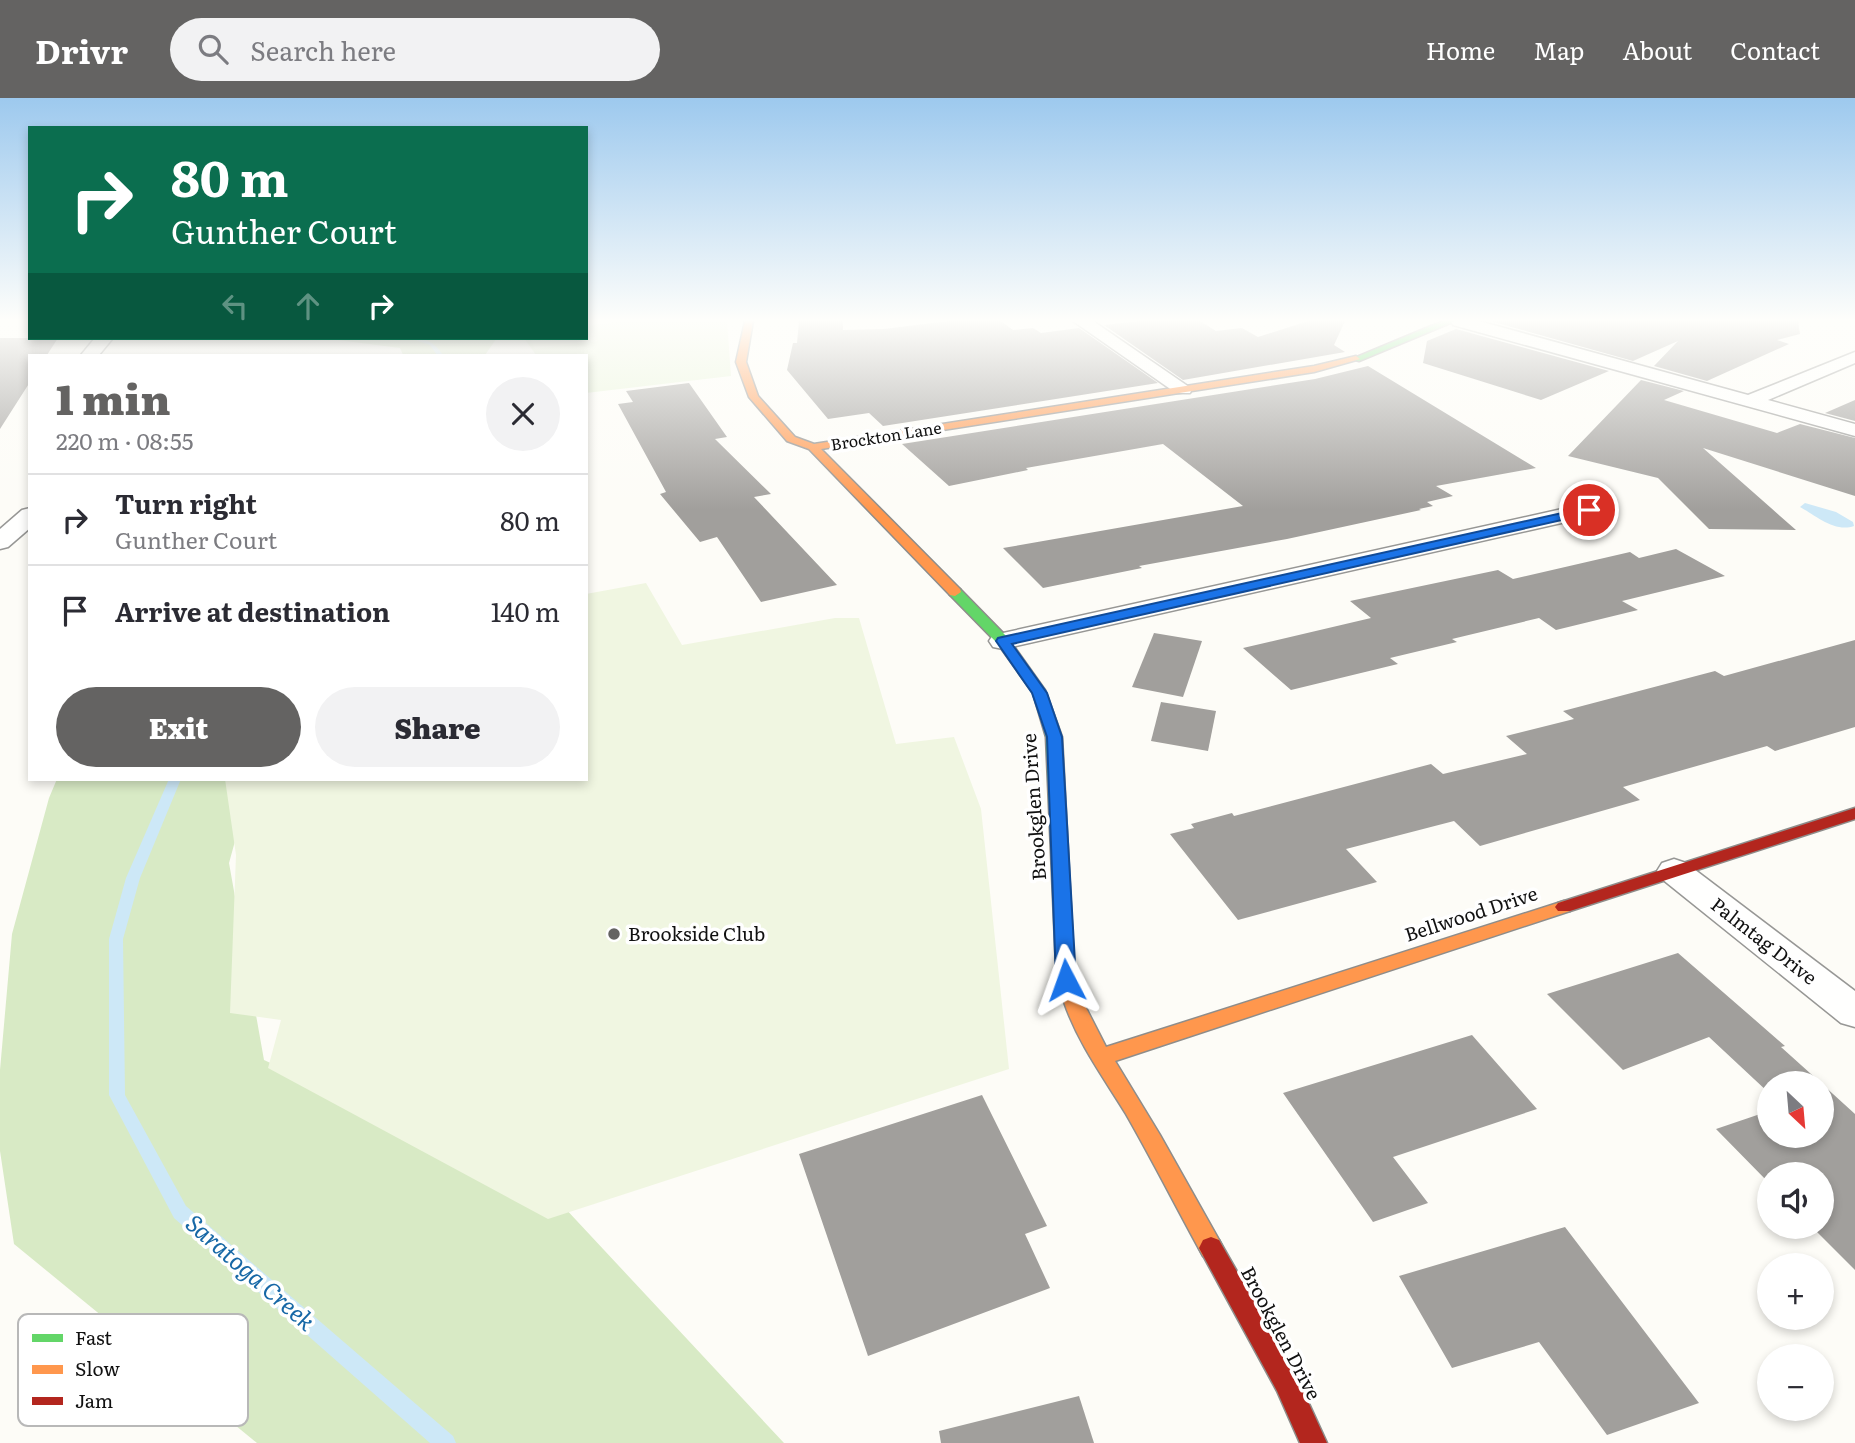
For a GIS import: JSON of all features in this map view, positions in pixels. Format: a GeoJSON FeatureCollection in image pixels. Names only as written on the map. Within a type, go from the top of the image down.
{"type":"FeatureCollection","features":[{"type":"Feature","properties":{"kind":"street","name":"Brookglen Drive"},"geometry":{"type":"LineString","coordinates":[[749,384],[754,397],[791,439],[813,447],[1003,641],[1040,693],[1054,737],[1066,980],[1101,1057],[1132,1106],[1286,1382],[1314,1443]]}},
{"type":"Feature","properties":{"kind":"street"},"geometry":{"type":"LineString","coordinates":[[1176,384],[1184,389]]}},
{"type":"Feature","properties":{"kind":"street","name":"Brockton Lane"},"geometry":{"type":"LineString","coordinates":[[813,447],[1218,384]]}},
{"type":"Feature","properties":{"kind":"street"},"geometry":{"type":"LineString","coordinates":[[1687,384],[1855,430]]}},
{"type":"Feature","properties":{"kind":"street"},"geometry":{"type":"LineString","coordinates":[[1749,401],[1791,384]]}},
{"type":"Feature","properties":{"kind":"street"},"geometry":{"type":"LineString","coordinates":[[1003,641],[1589,510]]}},
{"type":"Feature","properties":{"kind":"street"},"geometry":{"type":"LineString","coordinates":[[0,542],[28,517]]}},
{"type":"Feature","properties":{"kind":"street","name":"Bellwood Drive"},"geometry":{"type":"LineString","coordinates":[[1101,1057],[1855,813]]}},
{"type":"Feature","properties":{"kind":"street","name":"Palmtag Drive"},"geometry":{"type":"LineString","coordinates":[[1674,871],[1855,1012]]}},
{"type":"Feature","properties":{"kind":"green space"},"geometry":{"type":"Polygon","coordinates":[[[588,384],[665,384],[588,393],[588,384]]]}},
{"type":"Feature","properties":{"kind":"green space","name":"Brookside Club"},"geometry":{"type":"Polygon","coordinates":[[[646,583],[682,645],[835,618],[859,618],[896,744],[954,737],[981,809],[1009,1069],[548,1219],[268,1068],[281,1020],[230,1013],[236,855],[225,781],[588,781],[588,594],[646,583]]]}},
{"type":"Feature","properties":{"kind":"green space"},"geometry":{"type":"Polygon","coordinates":[[[56,781],[250,781],[229,863],[264,1060],[549,1191],[784,1443],[257,1443],[236,1426],[248,1426],[248,1314],[99,1314],[14,1244],[0,1151],[0,1070],[12,934],[49,798],[56,781]]]}},
{"type":"Feature","properties":{"kind":"water"},"geometry":{"type":"Polygon","coordinates":[[[1805,503],[1836,512],[1853,522],[1854,526],[1840,527],[1826,522],[1800,507],[1805,503]]]}},
{"type":"Feature","properties":{"kind":"building"},"geometry":{"type":"Polygon","coordinates":[[[0,384],[28,384],[28,385],[0,429],[0,384]]]}},
{"type":"Feature","properties":{"kind":"building"},"geometry":{"type":"Polygon","coordinates":[[[690,384],[727,437],[715,439],[771,494],[754,497],[837,585],[761,602],[717,537],[700,542],[660,494],[666,492],[618,404],[633,402],[626,391],[690,384]]]}},
{"type":"Feature","properties":{"kind":"building"},"geometry":{"type":"Polygon","coordinates":[[[799,384],[1153,384],[883,426],[869,413],[828,419],[799,384]]]}},
{"type":"Feature","properties":{"kind":"building"},"geometry":{"type":"Polygon","coordinates":[[[1285,384],[1397,384],[1536,468],[1436,486],[1453,496],[1427,502],[1433,506],[1419,509],[1421,510],[1287,539],[1139,566],[1142,568],[1043,588],[1003,548],[1243,506],[1163,444],[1026,468],[1028,470],[949,486],[902,444],[1285,384]]]}},
{"type":"Feature","properties":{"kind":"building"},"geometry":{"type":"Polygon","coordinates":[[[1489,384],[1579,384],[1541,400],[1489,384]]]}},
{"type":"Feature","properties":{"kind":"building"},"geometry":{"type":"Polygon","coordinates":[[[1637,384],[1656,384],[1684,391],[1664,400],[1777,433],[1800,424],[1855,438],[1855,496],[1703,448],[1796,530],[1709,529],[1658,478],[1568,456],[1637,384]]]}},
{"type":"Feature","properties":{"kind":"building"},"geometry":{"type":"Polygon","coordinates":[[[1855,400],[1855,421],[1825,413],[1855,400]]]}},
{"type":"Feature","properties":{"kind":"building"},"geometry":{"type":"Polygon","coordinates":[[[1676,549],[1725,576],[1622,601],[1638,610],[1556,630],[1539,618],[1452,639],[1457,642],[1390,658],[1398,664],[1291,690],[1243,648],[1371,618],[1350,601],[1498,570],[1513,579],[1630,552],[1639,558],[1676,549]]]}},
{"type":"Feature","properties":{"kind":"building"},"geometry":{"type":"Polygon","coordinates":[[[1154,633],[1202,641],[1183,697],[1132,687],[1154,633]]]}},
{"type":"Feature","properties":{"kind":"building"},"geometry":{"type":"Polygon","coordinates":[[[1855,640],[1855,727],[1775,751],[1767,746],[1623,787],[1640,800],[1480,846],[1454,821],[1346,849],[1377,882],[1238,920],[1170,834],[1194,828],[1191,824],[1232,813],[1234,816],[1431,764],[1443,774],[1527,754],[1506,736],[1574,719],[1563,711],[1715,671],[1724,676],[1855,640]]]}},
{"type":"Feature","properties":{"kind":"building"},"geometry":{"type":"Polygon","coordinates":[[[1161,702],[1216,711],[1208,751],[1151,741],[1161,702]]]}},
{"type":"Feature","properties":{"kind":"building"},"geometry":{"type":"Polygon","coordinates":[[[1678,953],[1785,1046],[1781,1047],[1808,1071],[1757,1071],[1757,1082],[1709,1037],[1623,1070],[1547,994],[1678,953]]]}},
{"type":"Feature","properties":{"kind":"building"},"geometry":{"type":"Polygon","coordinates":[[[1472,1035],[1537,1109],[1393,1157],[1428,1203],[1373,1222],[1283,1093],[1472,1035]]]}},
{"type":"Feature","properties":{"kind":"building"},"geometry":{"type":"Polygon","coordinates":[[[982,1095],[1047,1226],[1025,1234],[1050,1288],[868,1356],[799,1154],[982,1095]]]}},
{"type":"Feature","properties":{"kind":"building"},"geometry":{"type":"Polygon","coordinates":[[[1834,1095],[1855,1114],[1855,1270],[1824,1239],[1834,1239],[1834,1162],[1757,1162],[1757,1171],[1716,1129],[1757,1115],[1757,1148],[1834,1148],[1834,1095]]]}},
{"type":"Feature","properties":{"kind":"building"},"geometry":{"type":"Polygon","coordinates":[[[1565,1227],[1699,1403],[1607,1435],[1539,1342],[1452,1368],[1399,1276],[1565,1227]]]}},
{"type":"Feature","properties":{"kind":"building"},"geometry":{"type":"Polygon","coordinates":[[[1079,1396],[1094,1443],[941,1443],[939,1431],[1079,1396]]]}},
{"type":"Feature","properties":{"kind":"waterway","name":"Saratoga Creek"},"geometry":{"type":"LineString","coordinates":[[174,781],[133,878],[116,939],[117,1095],[180,1212],[446,1443]]}},
{"type":"Feature","properties":{"kind":"traffic: fast"},"geometry":{"type":"LineString","coordinates":[[955,592],[1003,641],[1040,693],[1054,737],[1065,966]]}},
{"type":"Feature","properties":{"kind":"traffic: slow"},"geometry":{"type":"LineString","coordinates":[[749,384],[754,397],[791,439],[813,447],[955,592]]}},
{"type":"Feature","properties":{"kind":"traffic: slow"},"geometry":{"type":"LineString","coordinates":[[813,447],[1219,384]]}},
{"type":"Feature","properties":{"kind":"traffic: slow"},"geometry":{"type":"LineString","coordinates":[[1101,1057],[1564,907]]}},
{"type":"Feature","properties":{"kind":"traffic: slow"},"geometry":{"type":"LineString","coordinates":[[1065,966],[1073,1002],[1081,1021],[1153,1141],[1211,1248]]}},
{"type":"Feature","properties":{"kind":"traffic: jam"},"geometry":{"type":"LineString","coordinates":[[1564,907],[1855,813]]}},
{"type":"Feature","properties":{"kind":"traffic: jam"},"geometry":{"type":"LineString","coordinates":[[1211,1248],[1286,1382],[1314,1443]]}},
{"type":"Feature","properties":{"kind":"place","name":"Brookside Club"},"geometry":{"type":"Point","coordinates":[614,934]}},
{"type":"Feature","properties":{"kind":"route"},"geometry":{"type":"LineString","coordinates":[[1066,980],[1054,737],[1040,693],[1003,641],[1589,510]]}}]}
